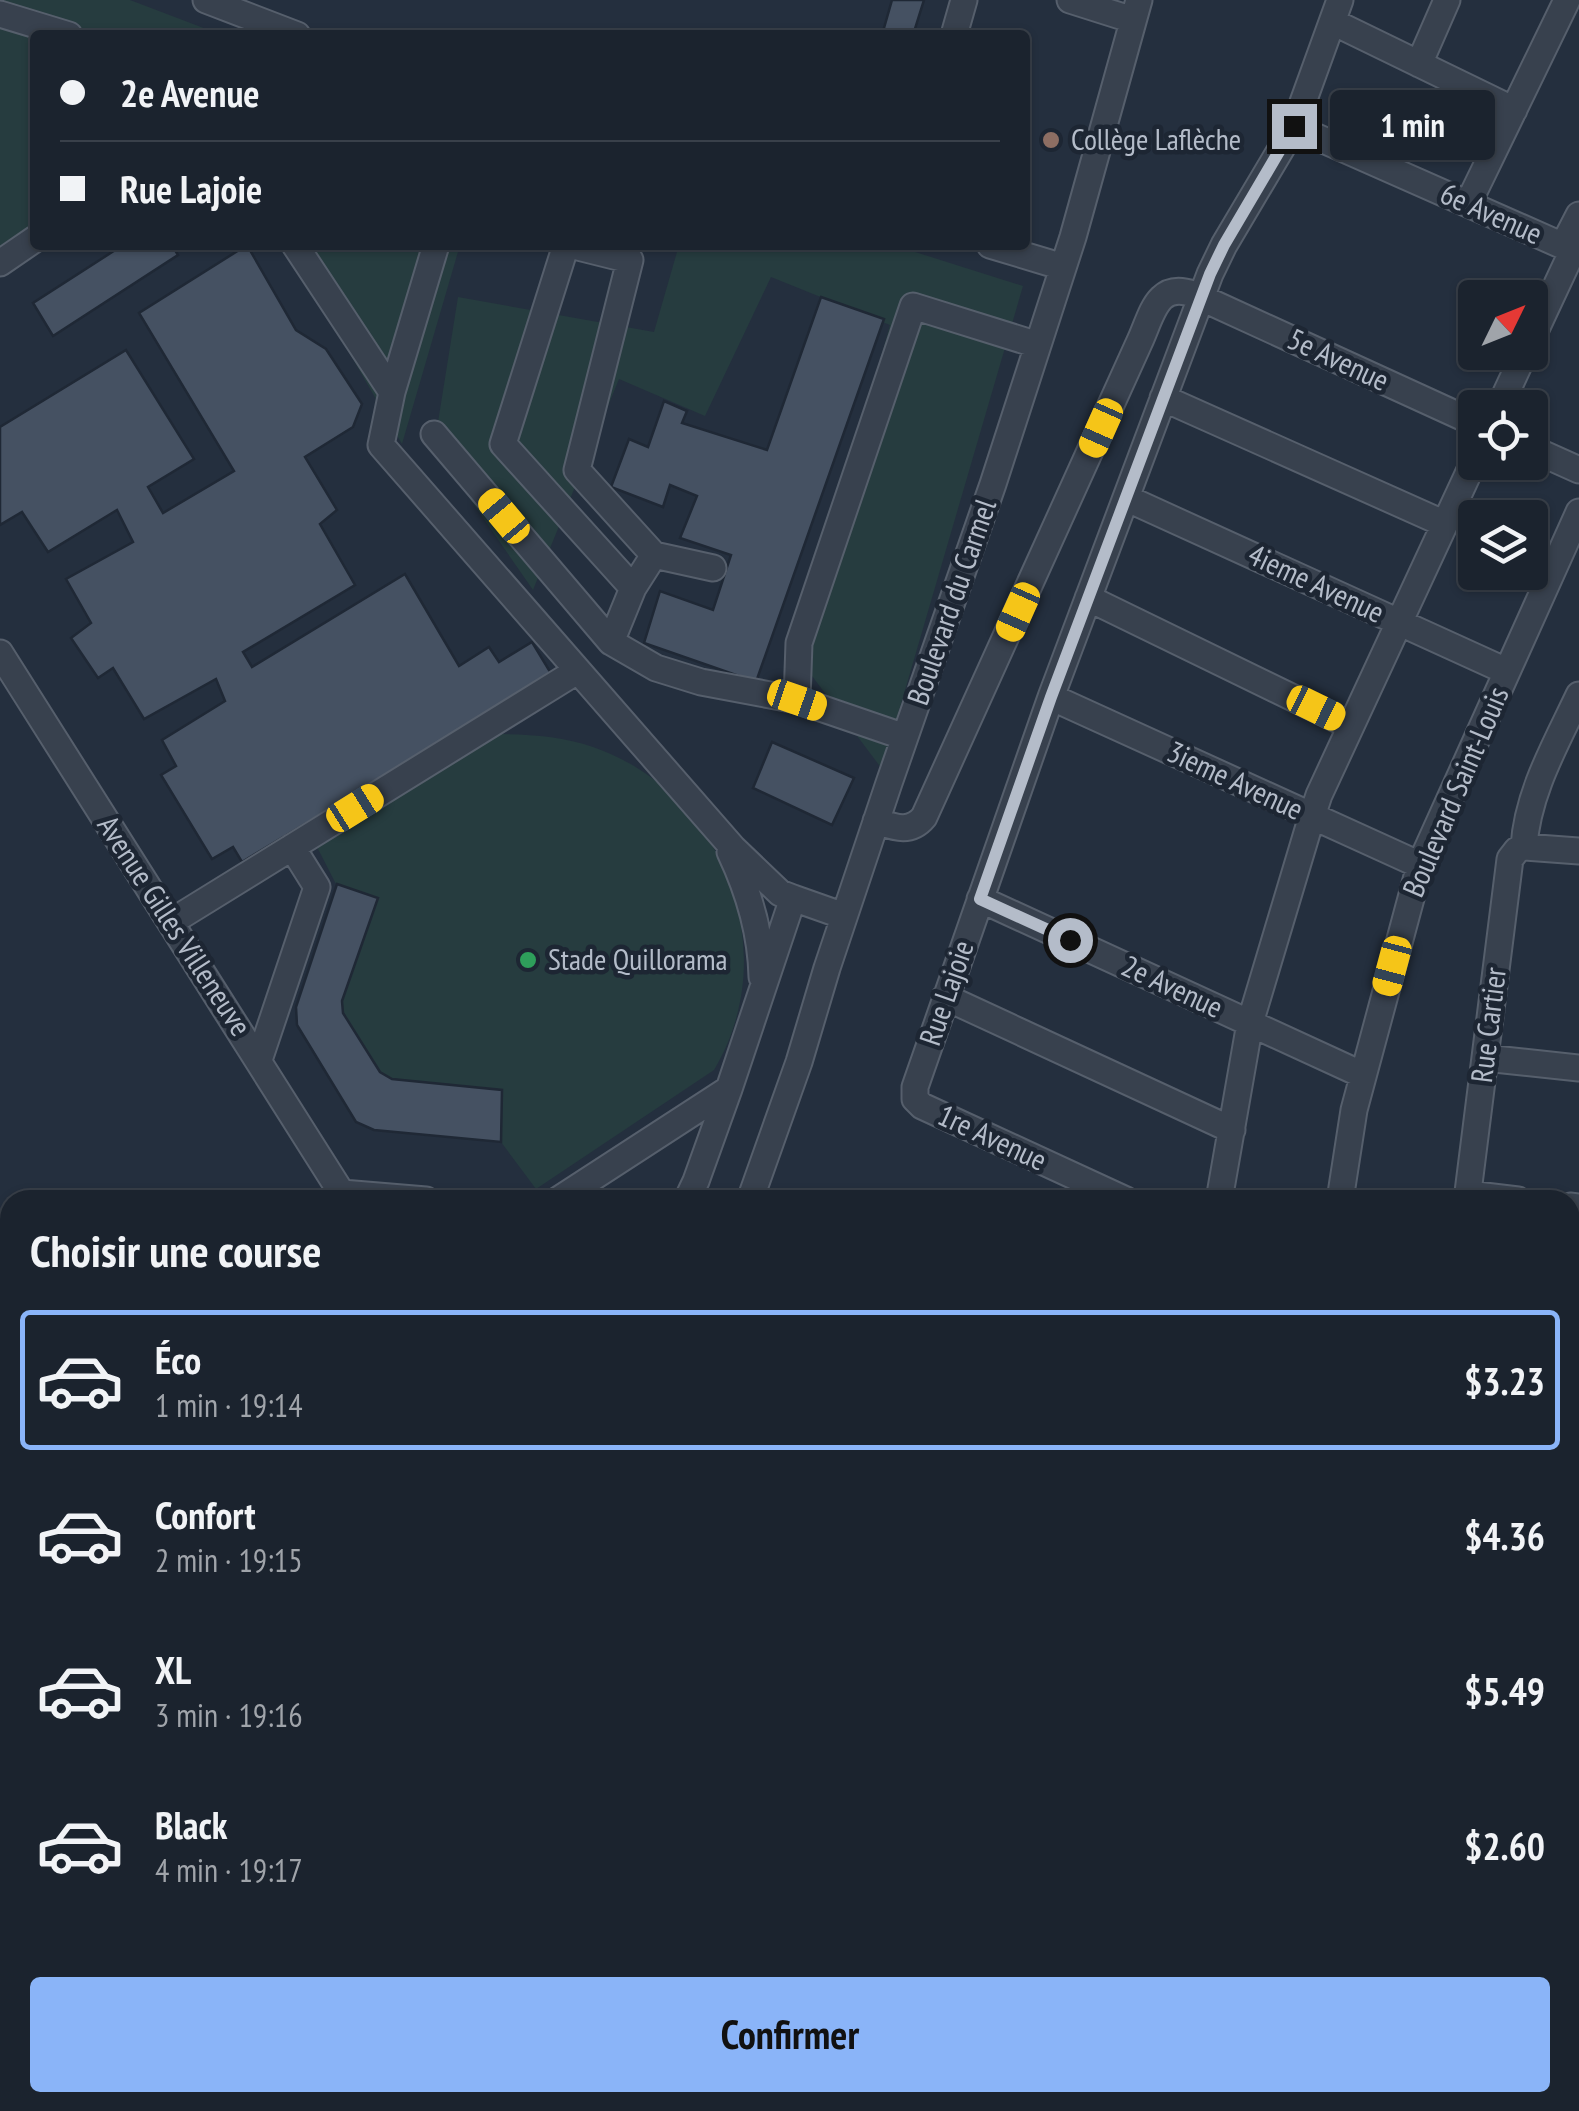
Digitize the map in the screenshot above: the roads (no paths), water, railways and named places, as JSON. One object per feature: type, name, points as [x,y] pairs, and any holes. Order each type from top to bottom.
[{"type":"street","points":[[206,0],[284,30]]},
{"type":"street","points":[[955,30],[964,0]]},
{"type":"street","points":[[1070,0],[1136,10]]},
{"type":"street","points":[[1419,64],[1447,0]]},
{"type":"street","points":[[1468,204],[1568,0]]},
{"type":"street","points":[[10,9],[58,30]]},
{"type":"street","name":"Boulevard du Carmel","points":[[754,1190],[876,821],[994,484],[1063,267],[1136,10]]},
{"type":"street","points":[[1336,11],[1419,64],[1514,110]]},
{"type":"street","name":"Rue Lajoie","points":[[915,1098],[945,997],[1051,697],[1201,298],[1219,254],[1294,126],[1336,11]]},
{"type":"street","name":"6e Avenue","points":[[1294,126],[1572,250]]},
{"type":"street","points":[[1548,303],[1572,250],[1579,215]]},
{"type":"street","points":[[0,263],[30,243]]},
{"type":"street","points":[[298,250],[392,392]]},
{"type":"street","points":[[435,250],[392,392],[382,445],[720,833],[780,893],[844,916]]},
{"type":"street","points":[[566,250],[503,444],[633,588]]},
{"type":"street","points":[[1007,250],[1063,267]]},
{"type":"street","points":[[633,252],[577,470],[654,554],[713,568]]},
{"type":"street","points":[[876,821],[906,828],[922,820],[1158,302],[1176,290],[1201,298]]},
{"type":"street","name":"5e Avenue","points":[[1201,298],[1458,415]]},
{"type":"street","points":[[797,700],[799,643],[913,306],[1038,345]]},
{"type":"street","points":[[1163,398],[1445,524]]},
{"type":"street","points":[[434,434],[611,642],[656,668],[701,682],[797,700],[905,737]]},
{"type":"street","points":[[1548,456],[1579,470]]},
{"type":"street","points":[[1221,1190],[1250,1024],[1312,816],[1466,480]]},
{"type":"street","name":"4ieme Avenue","points":[[1126,498],[1506,671]]},
{"type":"street","name":"Boulevard Saint-Louis","points":[[1342,1190],[1354,1110],[1420,865],[1579,512]]},
{"type":"street","points":[[611,642],[633,588],[654,554]]},
{"type":"street","points":[[544,633],[574,598]]},
{"type":"street","points":[[1088,598],[1351,726]]},
{"type":"street","name":"Avenue Gilles Villeneuve","points":[[0,652],[259,1060],[335,1190]]},
{"type":"street","points":[[171,922],[577,671]]},
{"type":"street","name":"Rue Cartier","points":[[1469,1190],[1510,861],[1520,849],[1528,817],[1567,749],[1579,694]]},
{"type":"street","name":"3ieme Avenue","points":[[1051,697],[1420,865]]},
{"type":"street","points":[[720,833],[754,917],[761,956],[761,992]]},
{"type":"street","points":[[259,1060],[317,887],[292,847]]},
{"type":"street","points":[[1520,849],[1579,851]]},
{"type":"street","points":[[691,1190],[729,1090],[793,898]]},
{"type":"street","name":"2e Avenue","points":[[980,899],[1363,1075]]},
{"type":"street","points":[[945,997],[1232,1130]]},
{"type":"street","points":[[1485,1058],[1579,1068]]},
{"type":"street","points":[[574,1190],[729,1090]]},
{"type":"street","name":"1re Avenue","points":[[915,1098],[922,1106],[1081,1190]]},
{"type":"place","name":"Collège Laflèche","points":[[1051,140]]},
{"type":"place","name":"Stade Quillorama","points":[[528,960]]}]
